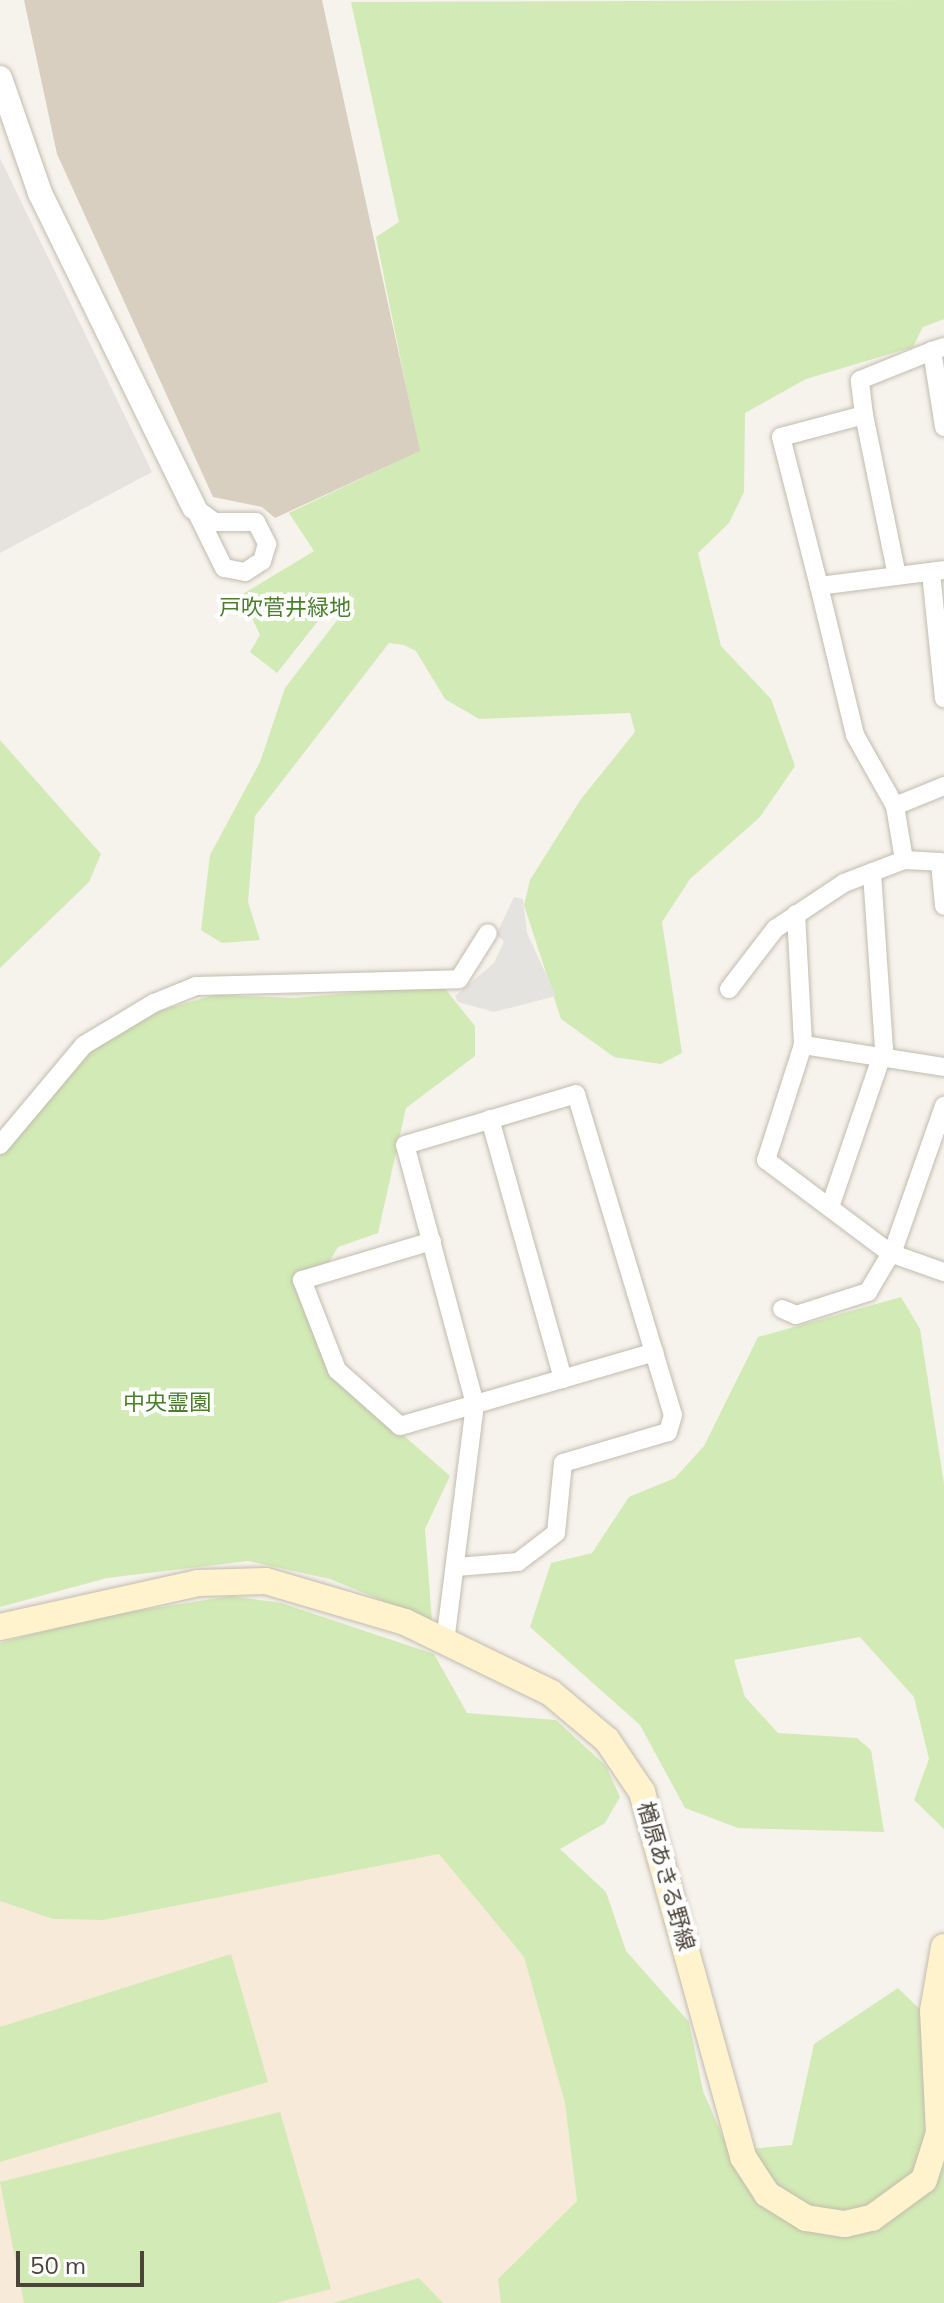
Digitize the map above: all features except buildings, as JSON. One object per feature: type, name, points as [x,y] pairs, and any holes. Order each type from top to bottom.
[{"type":"main road","name":"楢原あきる野線","points":[[0,1627],[234,1580],[307,1589],[445,1642],[560,1700],[607,1740],[642,1792],[666,1861],[730,2123],[754,2177],[786,2210],[845,2224],[895,2207],[924,2180],[939,2133],[933,2011],[944,1947]]},
{"type":"street","points":[[0,78],[40,193],[194,507]]},
{"type":"street","points":[[897,576],[864,415],[860,380],[938,349],[944,427]]},
{"type":"street","points":[[864,415],[781,437],[855,735],[895,806],[904,860]]},
{"type":"street","points":[[819,586],[937,572],[944,698]]},
{"type":"street","points":[[895,806],[944,786]]},
{"type":"street","points":[[729,989],[796,914],[872,872],[904,860],[940,862],[944,906]]},
{"type":"street","points":[[830,1207],[882,1058],[872,872]]},
{"type":"street","points":[[796,914],[803,1045],[766,1160],[890,1253],[944,1272]]},
{"type":"street","points":[[0,1145],[84,1045],[154,1003],[196,986],[459,979],[488,933]]},
{"type":"street","points":[[803,1045],[944,1067]]},
{"type":"street","points":[[445,1642],[475,1404],[405,1145],[576,1094],[673,1415],[668,1432],[563,1463],[556,1533],[518,1562],[456,1567]]},
{"type":"street","points":[[782,1309],[796,1315],[861,1299],[890,1253],[944,1106]]},
{"type":"street","points":[[490,1119],[563,1379]]},
{"type":"street","points":[[432,1241],[302,1280],[337,1370],[400,1426],[654,1352]]},
{"type":"shaded area","points":[[0,158],[152,472],[0,553]]},
{"type":"shaded area","points":[[514,897],[523,899],[527,933],[556,996],[494,1012],[458,1002],[455,996],[494,963],[504,941],[496,935]]},
{"type":"shaded area","points":[[439,1854],[524,1957],[565,2103],[577,2201],[499,2279],[501,2303],[0,2303],[0,1901],[53,1919],[103,1920]]},
{"type":"green space","name":"戸吹菅井緑地","points":[[944,0],[944,319],[923,327],[913,347],[806,379],[745,413],[744,492],[729,523],[698,553],[721,646],[771,699],[795,766],[760,817],[690,879],[662,922],[682,1053],[661,1064],[614,1057],[561,1019],[524,905],[530,880],[581,799],[635,732],[630,713],[479,719],[445,699],[416,651],[404,645],[389,643],[255,816],[248,902],[260,940],[222,943],[201,930],[210,855],[260,762],[285,688],[352,601],[337,597],[277,673],[250,652],[260,635],[241,595],[314,551],[289,513],[419,451],[376,237],[399,222],[351,2]]},
{"type":"green space","points":[[0,740],[101,854],[89,882],[0,968]]},
{"type":"green space","name":"中央霊園","points":[[442,985],[475,1026],[475,1056],[406,1108],[378,1233],[338,1247],[324,1271],[298,1277],[332,1373],[450,1476],[425,1529],[432,1621],[330,1579],[248,1561],[107,1578],[0,1607],[0,1156],[88,1053],[151,1013],[215,995],[293,998]]},
{"type":"green space","points":[[901,1297],[920,1329],[944,1484],[944,1829],[914,1800],[929,1759],[914,1697],[860,1637],[734,1660],[745,1697],[778,1733],[857,1738],[871,1750],[884,1832],[738,1828],[685,1808],[640,1725],[530,1627],[551,1563],[592,1553],[629,1497],[675,1478],[704,1446],[758,1337]]},
{"type":"green space","points":[[231,1596],[281,1603],[434,1654],[467,1713],[556,1720],[606,1766],[620,1797],[605,1823],[560,1849],[606,1892],[626,1951],[689,2022],[703,2091],[729,2151],[792,2145],[814,2044],[898,1988],[944,2033],[944,2303],[501,2303],[498,2279],[577,2201],[565,2103],[524,1957],[439,1854],[103,1920],[53,1919],[0,1901],[0,1643],[98,1617]]},
{"type":"green space","points":[[231,1954],[268,2082],[0,2162],[0,2027]]},
{"type":"green space","points":[[280,2112],[331,2289],[275,2303],[24,2303],[0,2182]]},
{"type":"green space","points":[[419,2278],[443,2303],[333,2303]]}]
